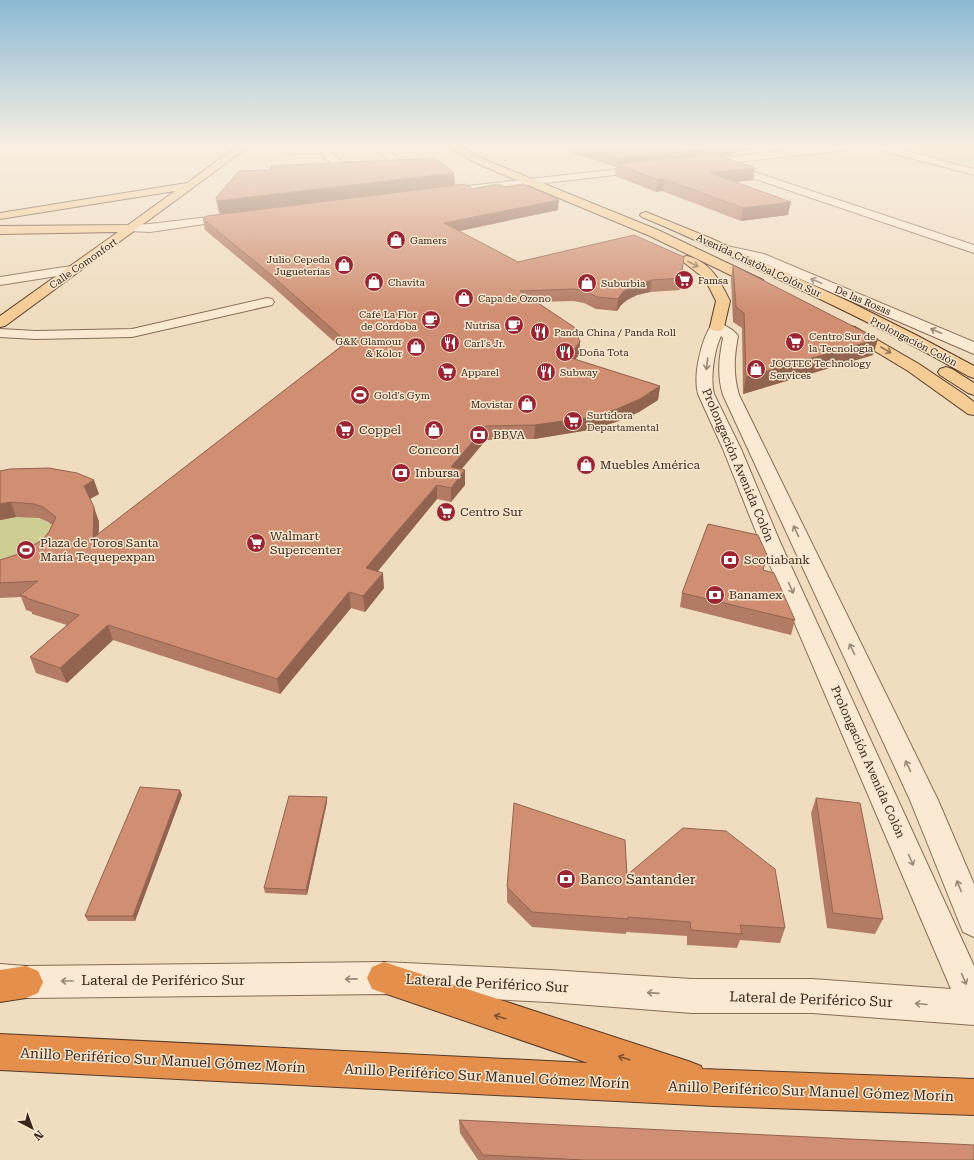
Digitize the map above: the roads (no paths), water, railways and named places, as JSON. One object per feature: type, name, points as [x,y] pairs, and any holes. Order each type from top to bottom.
[{"type":"highway","points":[[384,978],[714,1088]]},
{"type":"highway","name":"Anillo Periférico Sur Manuel Gómez Morín","points":[[0,1052],[714,1088],[974,1096]]},
{"type":"main road","points":[[0,216],[94,201]]},
{"type":"main road","name":"Calle Comonfort","points":[[0,323],[71,270],[168,201]]},
{"type":"main road","points":[[565,201],[641,237],[699,267],[711,276],[723,302],[717,327]]},
{"type":"main road","name":"Avenida Cristóbal Colón Sur","points":[[586,201],[767,287]]},
{"type":"main road","points":[[597,201],[666,230],[907,346],[974,390]]},
{"type":"main road","name":"Avenida Cristóbal Colón Sur","points":[[635,211],[678,227],[853,310]]},
{"type":"main road","points":[[0,230],[132,228]]},
{"type":"main road","name":"Prolongación Colón","points":[[853,310],[920,342],[974,373]]},
{"type":"main road","name":"Prolongación Colón","points":[[834,321],[887,350],[930,377],[974,410]]},
{"type":"street","points":[[831,201],[974,249]]},
{"type":"street","points":[[132,228],[150,228],[244,216]]},
{"type":"street","name":"De las Rosas","points":[[727,250],[760,257],[973,347]]},
{"type":"street","points":[[0,281],[71,270]]},
{"type":"street","points":[[0,333],[36,336],[132,333],[267,302]]},
{"type":"street","name":"Prolongación Avenida Colón","points":[[974,922],[924,800],[731,395],[726,380],[726,361],[731,336],[717,327],[709,345],[704,386],[706,394],[732,449],[770,542],[974,1004]]},
{"type":"street","name":"Lateral de Periférico Sur","points":[[9,983],[384,978],[549,986],[692,996],[812,996],[974,1008]]},
{"type":"place","name":"Gamers","points":[[396,240]]},
{"type":"place","name":"Julio Cepeda Jugueterías","points":[[344,265]]},
{"type":"place","name":"Famsa","points":[[684,280]]},
{"type":"place","name":"Chavita","points":[[374,282]]},
{"type":"place","name":"Suburbia","points":[[587,283]]},
{"type":"place","name":"Capa de Ozono","points":[[464,298]]},
{"type":"place","name":"Café La Flor de Córdoba","points":[[431,320]]},
{"type":"place","name":"Nutrisa","points":[[514,325]]},
{"type":"place","name":"Panda China / Panda Roll","points":[[540,332]]},
{"type":"place","name":"Centro Sur de la Tecnología","points":[[795,342]]},
{"type":"place","name":"Carl's Jr.","points":[[450,343]]},
{"type":"place","name":"G&K Glamour & Kolor","points":[[416,347]]},
{"type":"place","name":"Doña Tota","points":[[565,352]]},
{"type":"place","name":"JOGTEC Technology Services","points":[[756,369]]},
{"type":"place","name":"Apparel","points":[[447,372]]},
{"type":"place","name":"Subway","points":[[546,372]]},
{"type":"place","name":"Gold's Gym","points":[[360,395]]},
{"type":"place","name":"Movistar","points":[[527,404]]},
{"type":"place","name":"Surtidora Departamental","points":[[573,421]]},
{"type":"place","name":"Coppel","points":[[345,430]]},
{"type":"place","name":"Concord","points":[[434,430]]},
{"type":"place","name":"BBVA","points":[[479,435]]},
{"type":"place","name":"Muebles América","points":[[586,465]]},
{"type":"place","name":"Inbursa","points":[[401,473]]},
{"type":"place","name":"Centro Sur","points":[[446,512]]},
{"type":"place","name":"Walmart Supercenter","points":[[256,543]]},
{"type":"place","name":"Plaza de Toros Santa María Tequepexpan","points":[[26,550]]},
{"type":"place","name":"Scotiabank","points":[[730,560]]},
{"type":"place","name":"Banamex","points":[[715,595]]},
{"type":"place","name":"Banco Santander","points":[[566,879]]}]
